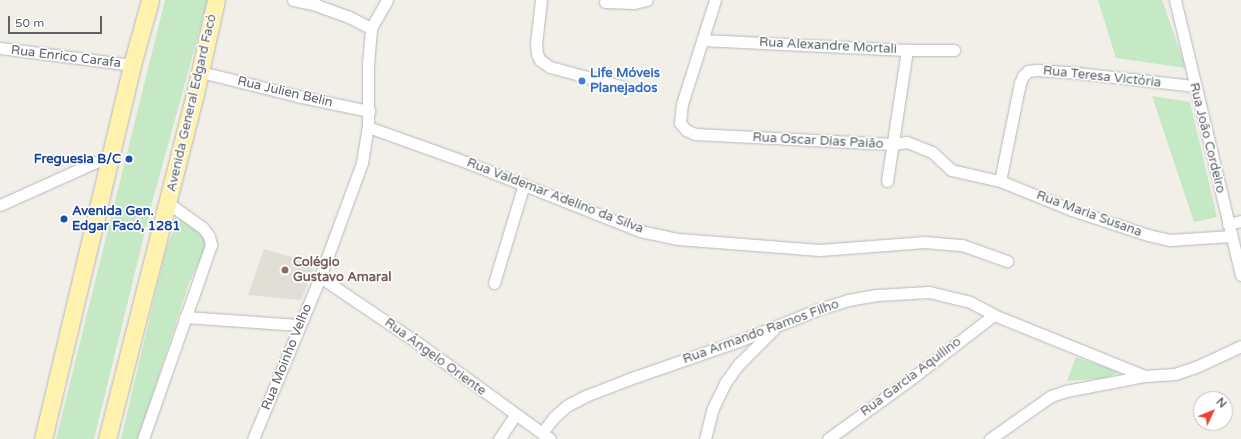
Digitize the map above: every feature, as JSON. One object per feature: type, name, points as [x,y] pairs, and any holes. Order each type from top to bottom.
[{"type":"main road","points":[[43,439],[132,66],[150,0]]},
{"type":"main road","name":"Avenida General Edgard Facó","points":[[107,439],[201,72],[216,0]]},
{"type":"street","points":[[293,0],[316,3],[371,28]]},
{"type":"street","name":"Rua Moinho Velho","points":[[253,439],[320,277],[362,163],[368,127],[368,64],[371,28],[387,0]]},
{"type":"street","points":[[541,0],[536,44],[537,54],[540,60],[550,67],[624,87]]},
{"type":"street","points":[[605,2],[634,4],[647,0]]},
{"type":"street","points":[[702,40],[714,0]]},
{"type":"street","name":"Rua João Cordeiro","points":[[1175,0],[1194,86],[1241,275]]},
{"type":"street","name":"Rua Alexandre Mortali","points":[[702,40],[907,50],[954,50]]},
{"type":"street","name":"Rua Oscar Dias Paião","points":[[702,40],[682,104],[680,123],[686,130],[695,134],[893,144],[907,142],[932,152],[951,170]]},
{"type":"street","name":"Rua Enrico Carafa","points":[[0,48],[132,66]]},
{"type":"street","points":[[887,181],[907,50]]},
{"type":"street","name":"Rua Teresa Victória","points":[[1000,181],[1020,83],[1023,76],[1028,71],[1037,70],[1069,72],[1194,86]]},
{"type":"street","name":"Rua Julien Belin","points":[[201,72],[297,96],[369,111]]},
{"type":"street","name":"Rua Valdemar Adelino da Silva","points":[[368,127],[524,184],[583,210],[640,231],[678,239],[820,250],[925,242],[962,245],[1007,261]]},
{"type":"street","points":[[0,204],[111,155]]},
{"type":"street","name":"Rua Maria Susana","points":[[951,170],[1000,181],[1072,210],[1163,239],[1176,240],[1231,236]]},
{"type":"street","points":[[494,283],[524,184]]},
{"type":"street","points":[[143,439],[196,285],[208,258],[211,245],[210,236],[203,228],[168,203]]},
{"type":"street","points":[[1228,224],[1241,221]]},
{"type":"street","name":"Rua Ângelo Oriente","points":[[320,277],[418,343],[515,415],[546,436]]},
{"type":"street","name":"Rua Armando Ramos Filho","points":[[546,436],[554,417],[568,405],[588,395],[776,327],[819,309],[848,300],[903,293],[930,292],[970,302],[994,315],[1145,376],[1175,374],[1198,366],[1241,346]]},
{"type":"street","name":"Rua Garcia Aquilino","points":[[828,439],[916,375],[994,315]]},
{"type":"street","points":[[185,317],[299,325]]},
{"type":"street","points":[[705,439],[713,408],[725,383],[739,364],[776,327]]},
{"type":"street","points":[[990,439],[1051,396],[1066,391],[1145,376]]},
{"type":"street","points":[[499,439],[515,415]]},
{"type":"shaded area","name":"Colégio Gustavo Amaral","points":[[264,249],[316,264],[301,300],[248,295]]},
{"type":"green space","points":[[165,0],[208,0],[153,199],[94,439],[56,439]]},
{"type":"green space","points":[[1098,0],[1162,0],[1186,68],[1116,58]]},
{"type":"green space","points":[[1152,96],[1190,102],[1217,217],[1194,222]]},
{"type":"green space","points":[[178,218],[198,228],[208,237],[202,257],[189,283],[138,439],[121,439],[166,249]]},
{"type":"green space","points":[[1076,357],[1120,372],[1106,378],[1067,381]]},
{"type":"place","name":"Life Móveis Planejados","points":[[582,81]]},
{"type":"place","name":"Freguesia B/C","points":[[129,159]]},
{"type":"place","name":"Avenida Gen. Edgar Facó, 1281","points":[[64,219]]},
{"type":"place","name":"Colégio Gustavo Amaral","points":[[285,270]]}]
